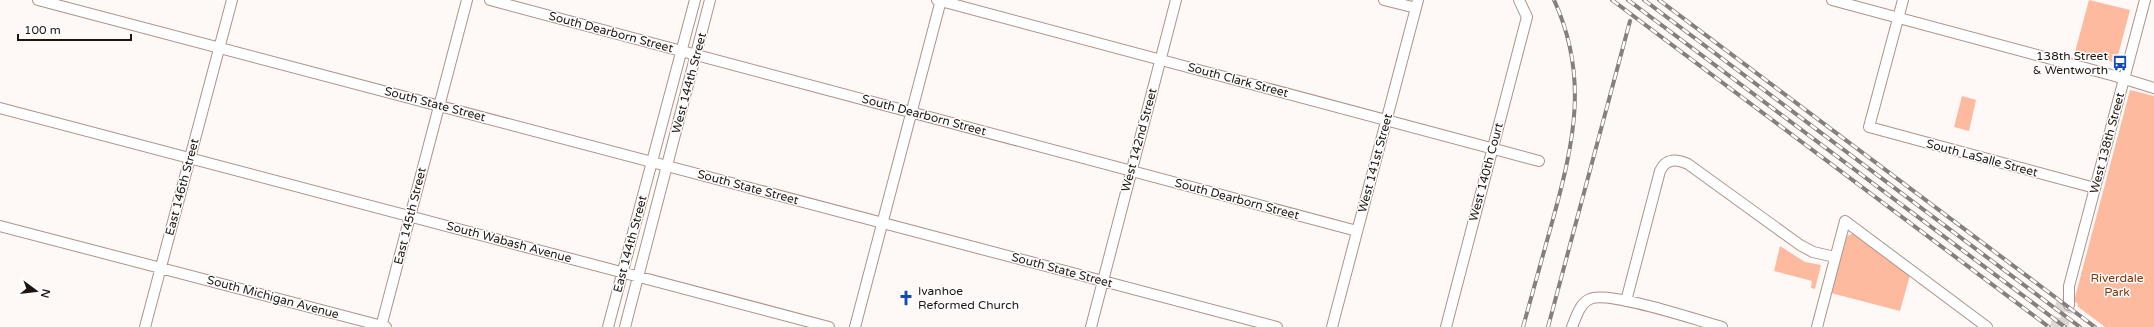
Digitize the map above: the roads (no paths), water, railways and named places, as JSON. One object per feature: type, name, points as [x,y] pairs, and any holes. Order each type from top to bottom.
[{"type":"street","name":"South State Street","points":[[38,0],[1277,327]]},
{"type":"street","name":"East 146th Street","points":[[145,327],[232,0]]},
{"type":"street","name":"East 145th Street","points":[[383,327],[410,216],[467,0]]},
{"type":"street","name":"South Dearborn Street","points":[[490,0],[1358,231]]},
{"type":"street","name":"West 144th Street","points":[[652,162],[695,0]]},
{"type":"street","name":"West 144th Street","points":[[667,166],[710,0]]},
{"type":"street","name":"South Clark Street","points":[[939,0],[1539,161]]},
{"type":"street","points":[[855,327],[939,0]]},
{"type":"street","name":"West 142nd Street","points":[[1091,327],[1176,0]]},
{"type":"street","points":[[1384,0],[1417,4]]},
{"type":"street","name":"West 140th Court","points":[[1446,327],[1527,16],[1519,0]]},
{"type":"street","points":[[1832,0],[2154,88]]},
{"type":"street","points":[[1898,18],[1903,0]]},
{"type":"street","name":"West 138th Street","points":[[2066,302],[2145,0]]},
{"type":"street","name":"West 141st Street","points":[[1332,327],[1417,4]]},
{"type":"street","name":"South LaSalle Street","points":[[1898,18],[1869,127],[2095,188]]},
{"type":"street","name":"South Wabash Avenue","points":[[0,108],[829,327]]},
{"type":"street","points":[[1626,301],[1660,171],[1664,164],[1672,160],[1678,160],[1688,164],[1807,249],[1835,257]]},
{"type":"street","name":"East 144th Street","points":[[608,327],[652,162]]},
{"type":"street","name":"East 144th Street","points":[[625,327],[667,166]]},
{"type":"street","points":[[1817,327],[1845,221],[1987,327]]},
{"type":"street","name":"South Michigan Avenue","points":[[0,226],[161,267],[383,327]]},
{"type":"street","points":[[1572,327],[1576,316],[1587,301],[1597,297],[1626,301],[1722,327]]},
{"type":"tunnel","points":[[2055,327],[2062,299]]},
{"type":"tunnel","points":[[2063,327],[2069,305]]},
{"type":"railway","points":[[1523,327],[1561,191],[1572,136],[1575,82],[1572,55],[1565,28],[1554,0]]},
{"type":"railway","points":[[1612,0],[2049,327]]},
{"type":"railway","points":[[1628,0],[2065,327]]},
{"type":"railway","points":[[1644,0],[2080,327]]},
{"type":"railway","points":[[1659,0],[2095,327]]},
{"type":"railway","points":[[1548,327],[1630,21]]},
{"type":"place","name":"138th Street & Wentworth","points":[[2120,63]]},
{"type":"place","name":"Ivanhoe Reformed Church","points":[[906,298]]},
{"type":"park label","name":"Riverdale Park","points":[[2117,285]]}]
